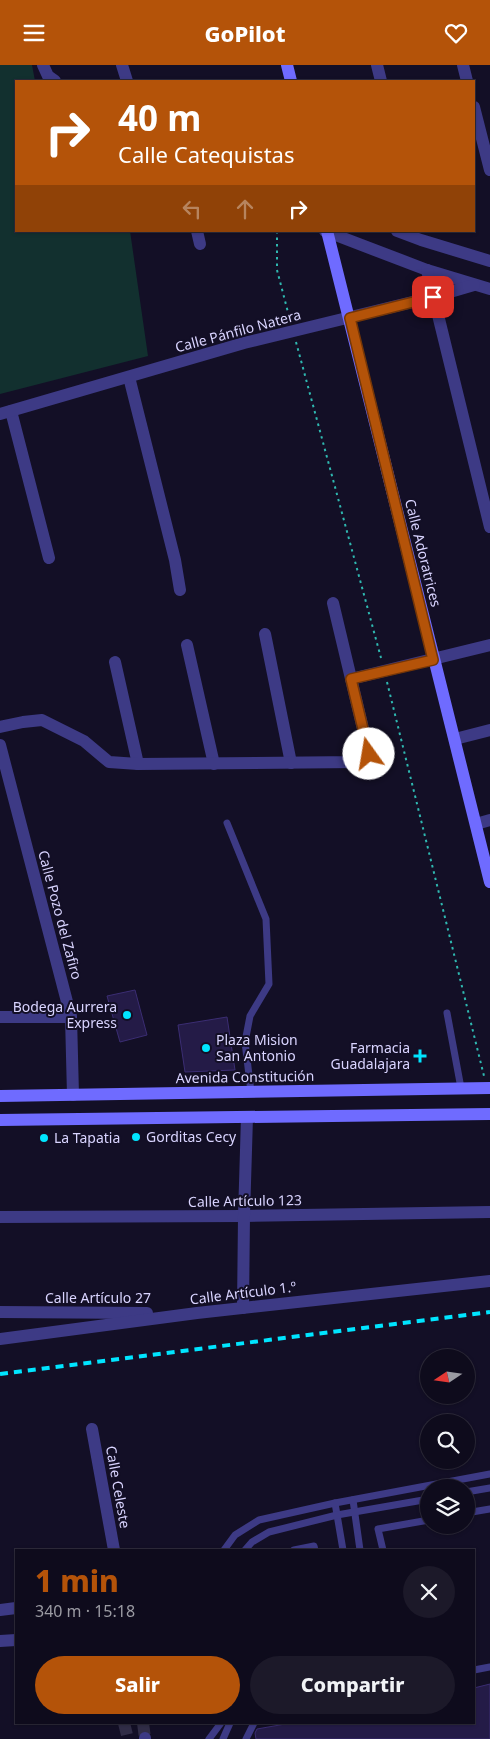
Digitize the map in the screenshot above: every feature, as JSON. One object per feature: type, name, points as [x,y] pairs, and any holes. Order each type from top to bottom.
[{"type":"main road","points":[[287,65],[291,80]]},
{"type":"main road","name":"Calle Adoratrices","points":[[326,232],[350,318],[433,660],[455,739],[490,882]]},
{"type":"main road","name":"Avenida Constitución","points":[[0,1096],[490,1088]]},
{"type":"main road","points":[[0,1119],[490,1114]]},
{"type":"street","points":[[43,65],[48,76],[54,80]]},
{"type":"street","points":[[122,65],[126,80]]},
{"type":"street","points":[[377,65],[381,80]]},
{"type":"street","points":[[463,65],[467,80]]},
{"type":"street","points":[[475,111],[490,170]]},
{"type":"street","points":[[197,232],[200,244]]},
{"type":"street","points":[[326,232],[427,270],[490,289]]},
{"type":"street","points":[[402,232],[420,236],[490,261]]},
{"type":"street","points":[[427,270],[490,527]]},
{"type":"street","name":"Calle Pánfilo Natera","points":[[6,412],[244,343],[350,318],[474,285]]},
{"type":"street","points":[[129,377],[175,559],[180,591]]},
{"type":"street","points":[[6,412],[49,558]]},
{"type":"street","points":[[0,727],[42,720],[84,741],[110,761],[138,764],[356,762],[366,758],[369,754],[334,603]]},
{"type":"street","points":[[265,634],[291,763]]},
{"type":"street","points":[[187,645],[214,764]]},
{"type":"street","points":[[351,679],[490,645]]},
{"type":"street","points":[[115,662],[138,764]]},
{"type":"street","points":[[455,739],[490,730]]},
{"type":"street","name":"Calle Pozo del Zafiro","points":[[0,745],[71,1017],[73,1095]]},
{"type":"street","points":[[476,824],[490,821]]},
{"type":"street","points":[[0,1017],[71,1017]]},
{"type":"street","points":[[243,1308],[248,1117]]},
{"type":"street","name":"Calle Artículo 123","points":[[0,1217],[490,1212]]},
{"type":"street","name":"Calle Artículo 1.º","points":[[0,1339],[197,1313],[490,1281]]},
{"type":"street","name":"Calle Artículo 27","points":[[0,1312],[197,1313]]},
{"type":"street","name":"Calle Celeste","points":[[92,1429],[114,1549]]},
{"type":"street","points":[[0,1610],[15,1608]]},
{"type":"street","points":[[0,1641],[15,1640]]},
{"type":"lane","points":[[227,823],[266,919],[269,984],[250,1016],[245,1042],[251,1092]]},
{"type":"lane","points":[[446,1013],[461,1088]]},
{"type":"lane","points":[[225,1549],[235,1535],[259,1520],[335,1503],[490,1474]]},
{"type":"lane","points":[[475,1490],[490,1488]]},
{"type":"lane","points":[[353,1500],[360,1549]]},
{"type":"lane","points":[[246,1549],[252,1542],[269,1532],[337,1515],[420,1501]]},
{"type":"lane","points":[[335,1503],[344,1549]]},
{"type":"lane","points":[[475,1512],[490,1509]]},
{"type":"lane","points":[[383,1549],[378,1529],[420,1522]]},
{"type":"lane","points":[[299,1549],[314,1546],[315,1549]]},
{"type":"lane","points":[[475,1670],[490,1667]]},
{"type":"lane","points":[[209,1739],[220,1724]]},
{"type":"lane","points":[[223,1739],[230,1724]]},
{"type":"lane","points":[[246,1739],[254,1724]]},
{"type":"green space","points":[[0,65],[32,65],[35,80],[15,80],[15,232],[130,232],[148,356],[0,394]]},
{"type":"building","name":"Bodega Aurrera Express","points":[[135,990],[147,1035],[120,1042],[107,996]]},
{"type":"building","name":"Plaza Mision San Antonio","points":[[227,1017],[235,1070],[185,1072],[178,1025]]},
{"type":"building","points":[[490,1684],[490,1739],[256,1739],[255,1733],[257,1729],[285,1724],[475,1724],[475,1688]]},
{"type":"tunnel","points":[[124,1724],[128,1739]]},
{"type":"tunnel","points":[[143,1724],[145,1738]]},
{"type":"railway","points":[[0,1374],[490,1312]]},
{"type":"place","name":"Bodega Aurrera Express","points":[[127,1015]]},
{"type":"place","name":"Plaza Mision San Antonio","points":[[206,1048]]},
{"type":"place","name":"Farmacia Guadalajara","points":[[420,1056]]},
{"type":"place","name":"Gorditas Cecy","points":[[136,1137]]},
{"type":"place","name":"La Tapatia","points":[[44,1138]]},
{"type":"route","points":[[369,754],[351,679],[433,660],[350,318],[433,297]]}]
